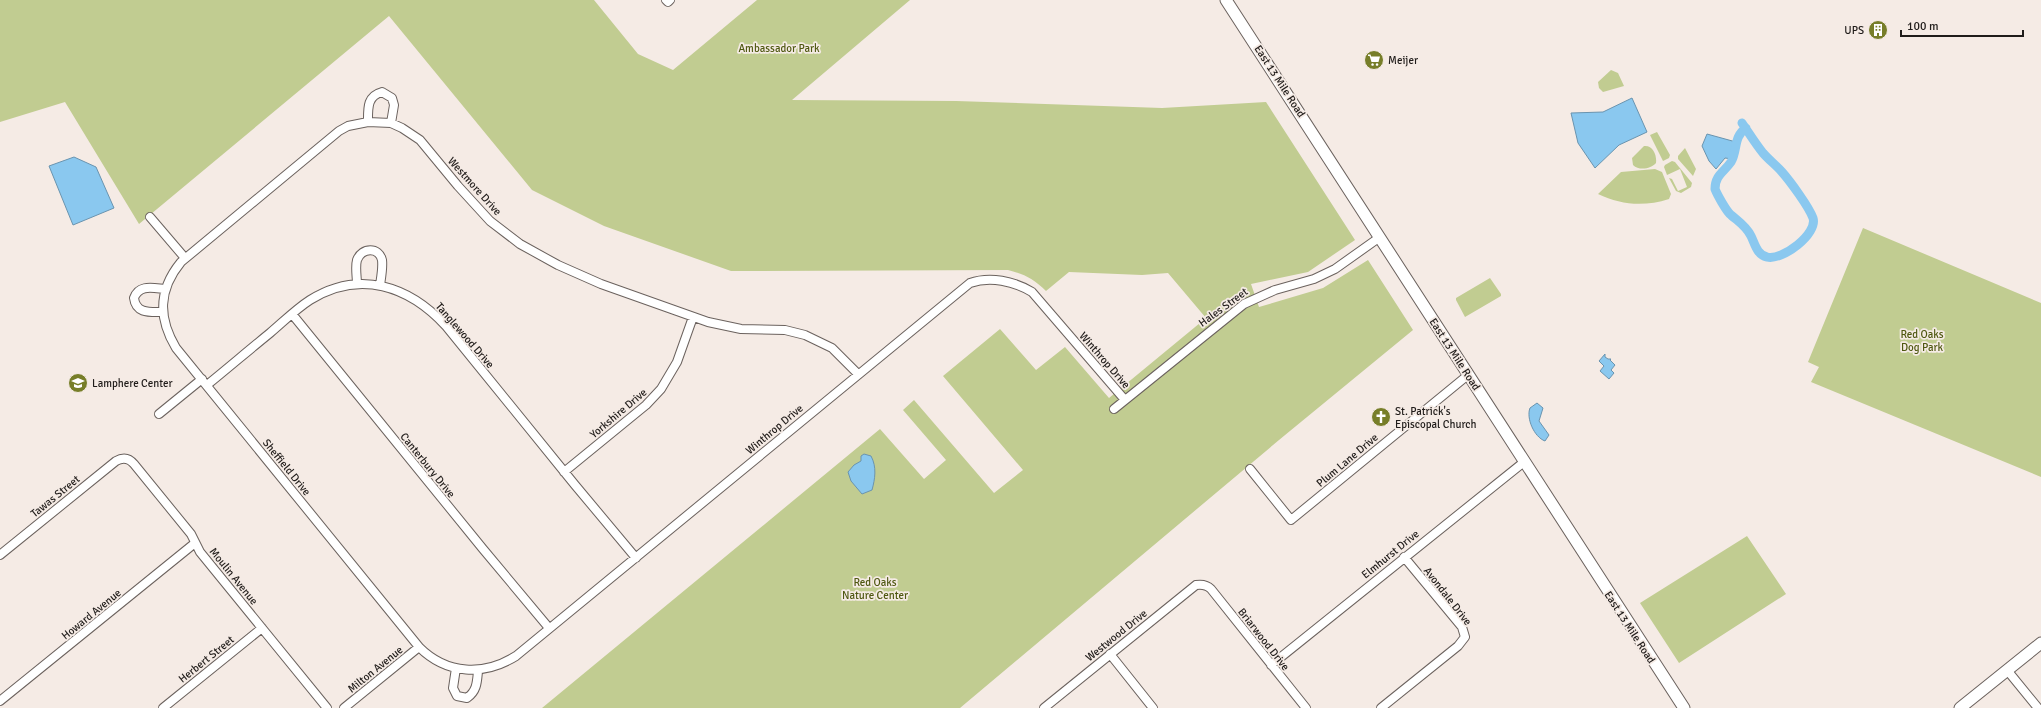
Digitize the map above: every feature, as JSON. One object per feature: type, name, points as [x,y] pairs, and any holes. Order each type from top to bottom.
[{"type":"main road","name":"East 13 Mile Road","points":[[1226,0],[1684,708]]},
{"type":"main road","points":[[1960,708],[2041,643]]},
{"type":"street","points":[[368,122],[370,99],[382,92],[392,98],[394,105],[391,123]]},
{"type":"street","name":"Westmore Drive","points":[[165,289],[174,270],[184,258],[331,136],[348,126],[368,122],[391,123],[402,128],[420,140],[475,206],[490,221],[520,244],[582,276],[694,317],[728,327],[785,330],[805,335],[832,348],[858,374]]},
{"type":"street","points":[[150,217],[184,258]]},
{"type":"street","name":"Hales Street","points":[[1114,409],[1244,304],[1275,290],[1314,279],[1335,268],[1380,237]]},
{"type":"street","points":[[357,284],[358,259],[362,253],[370,250],[377,252],[381,258],[380,285]]},
{"type":"street","name":"Winthrop Drive","points":[[419,647],[431,657],[456,668],[478,671],[489,669],[507,662],[636,558],[970,283],[985,280],[1009,281],[1032,292],[1125,400]]},
{"type":"street","name":"Tanglewood Drive","points":[[204,382],[310,300],[325,293],[357,284],[380,285],[410,296],[436,315],[636,558]]},
{"type":"street","points":[[163,312],[140,310],[137,307],[134,298],[138,291],[146,287],[165,289]]},
{"type":"street","name":"Sheffield Drive","points":[[165,289],[163,312],[169,336],[204,382],[419,647]]},
{"type":"street","name":"Canterbury Drive","points":[[292,314],[549,628]]},
{"type":"street","name":"Yorkshire Drive","points":[[564,472],[641,409],[661,389],[677,362],[694,317]]},
{"type":"street","name":"Plum Lane Drive","points":[[1250,469],[1291,520],[1468,375]]},
{"type":"street","points":[[159,414],[204,382]]},
{"type":"street","name":"Moulin Avenue","points":[[125,458],[134,464],[191,534],[195,543],[327,708]]},
{"type":"street","name":"Tawas Street","points":[[0,555],[116,461],[125,458]]},
{"type":"street","name":"Elmhurst Drive","points":[[1271,664],[1524,462]]},
{"type":"street","name":"Howard Avenue","points":[[0,701],[195,543]]},
{"type":"street","name":"Avondale Drive","points":[[1381,708],[1458,646],[1465,637],[1462,627],[1404,557]]},
{"type":"street","name":"Briarwood Drive","points":[[1204,585],[1211,589],[1306,708]]},
{"type":"street","name":"Westwood Drive","points":[[1044,708],[1196,586],[1204,585]]},
{"type":"street","name":"Herbert Street","points":[[163,708],[262,628]]},
{"type":"street","name":"Milton Avenue","points":[[344,708],[419,647]]},
{"type":"street","points":[[1110,654],[1153,708]]},
{"type":"street","points":[[456,668],[453,688],[457,696],[467,698],[474,694],[478,671]]},
{"type":"street","points":[[2007,670],[2038,708]]},
{"type":"green space","points":[[0,0],[594,0],[638,54],[673,70],[757,0],[910,0],[792,100],[956,101],[1162,108],[1266,102],[1355,240],[1308,272],[1251,284],[1259,307],[1323,288],[1368,260],[1413,330],[1279,440],[960,708],[542,708],[880,429],[924,479],[946,460],[903,410],[914,400],[994,493],[1023,470],[943,376],[1000,329],[1036,370],[1065,347],[1109,398],[1206,318],[1168,273],[1142,275],[1069,272],[1046,291],[1037,283],[1019,273],[1008,270],[731,271],[604,226],[532,190],[389,16],[139,224],[65,102],[0,122]]},
{"type":"green space","points":[[1611,70],[1618,73],[1624,86],[1603,92],[1599,88],[1598,82]]},
{"type":"green space","points":[[1657,132],[1670,155],[1669,158],[1663,161],[1650,135]]},
{"type":"green space","points":[[1644,146],[1650,147],[1654,151],[1656,163],[1648,168],[1642,169],[1633,165],[1632,158]]},
{"type":"green space","points":[[1685,148],[1696,169],[1693,176],[1678,159],[1678,156]]},
{"type":"green space","points":[[1672,161],[1675,162],[1692,183],[1691,187],[1681,193],[1676,191],[1669,178],[1672,179],[1678,191],[1687,187],[1680,169],[1667,175],[1664,167]]},
{"type":"green space","points":[[1655,169],[1662,172],[1671,194],[1669,199],[1660,202],[1633,204],[1615,201],[1598,194],[1621,172]]},
{"type":"green space","name":"Red Oaks Dog Park","points":[[1863,228],[2041,303],[2041,477],[1811,382],[1819,367],[1808,362]]},
{"type":"green space","points":[[1490,278],[1501,296],[1465,317],[1456,298]]},
{"type":"green space","points":[[1747,536],[1786,594],[1679,663],[1640,603]]},
{"type":"water","points":[[1632,98],[1647,132],[1619,145],[1595,168],[1578,143],[1571,113],[1603,112]]},
{"type":"water","points":[[1707,134],[1736,142],[1732,159],[1725,158],[1716,169],[1709,161],[1702,146]]},
{"type":"water","points":[[74,157],[96,167],[114,208],[73,225],[49,166]]},
{"type":"water","points":[[1605,354],[1605,357],[1611,359],[1610,360],[1615,365],[1611,370],[1614,373],[1609,379],[1600,371],[1604,366],[1599,361]]},
{"type":"water","points":[[1537,403],[1543,408],[1539,421],[1549,435],[1545,441],[1537,436],[1530,422],[1530,408]]},
{"type":"water","points":[[864,454],[871,456],[875,473],[872,490],[862,494],[851,481],[848,472],[854,465],[861,461],[861,456]]},
{"type":"waterway","points":[[1742,123],[1745,127],[1747,130],[1752,138],[1763,153],[1780,169],[1808,207],[1813,218],[1813,224],[1810,231],[1798,245],[1781,255],[1773,257],[1764,256],[1759,252],[1747,229],[1729,213],[1715,189],[1715,184],[1718,177],[1731,162],[1739,135],[1742,132],[1746,128]]},
{"type":"place","name":"UPS","points":[[1878,30]]},
{"type":"place","name":"Meijer","points":[[1374,60]]},
{"type":"place","name":"Lamphere Center","points":[[78,383]]},
{"type":"place","name":"St. Patrick's Episcopal Church","points":[[1381,417]]},
{"type":"park label","name":"Ambassador Park","points":[[779,48]]},
{"type":"park label","name":"Red Oaks Nature Center","points":[[875,588]]}]
